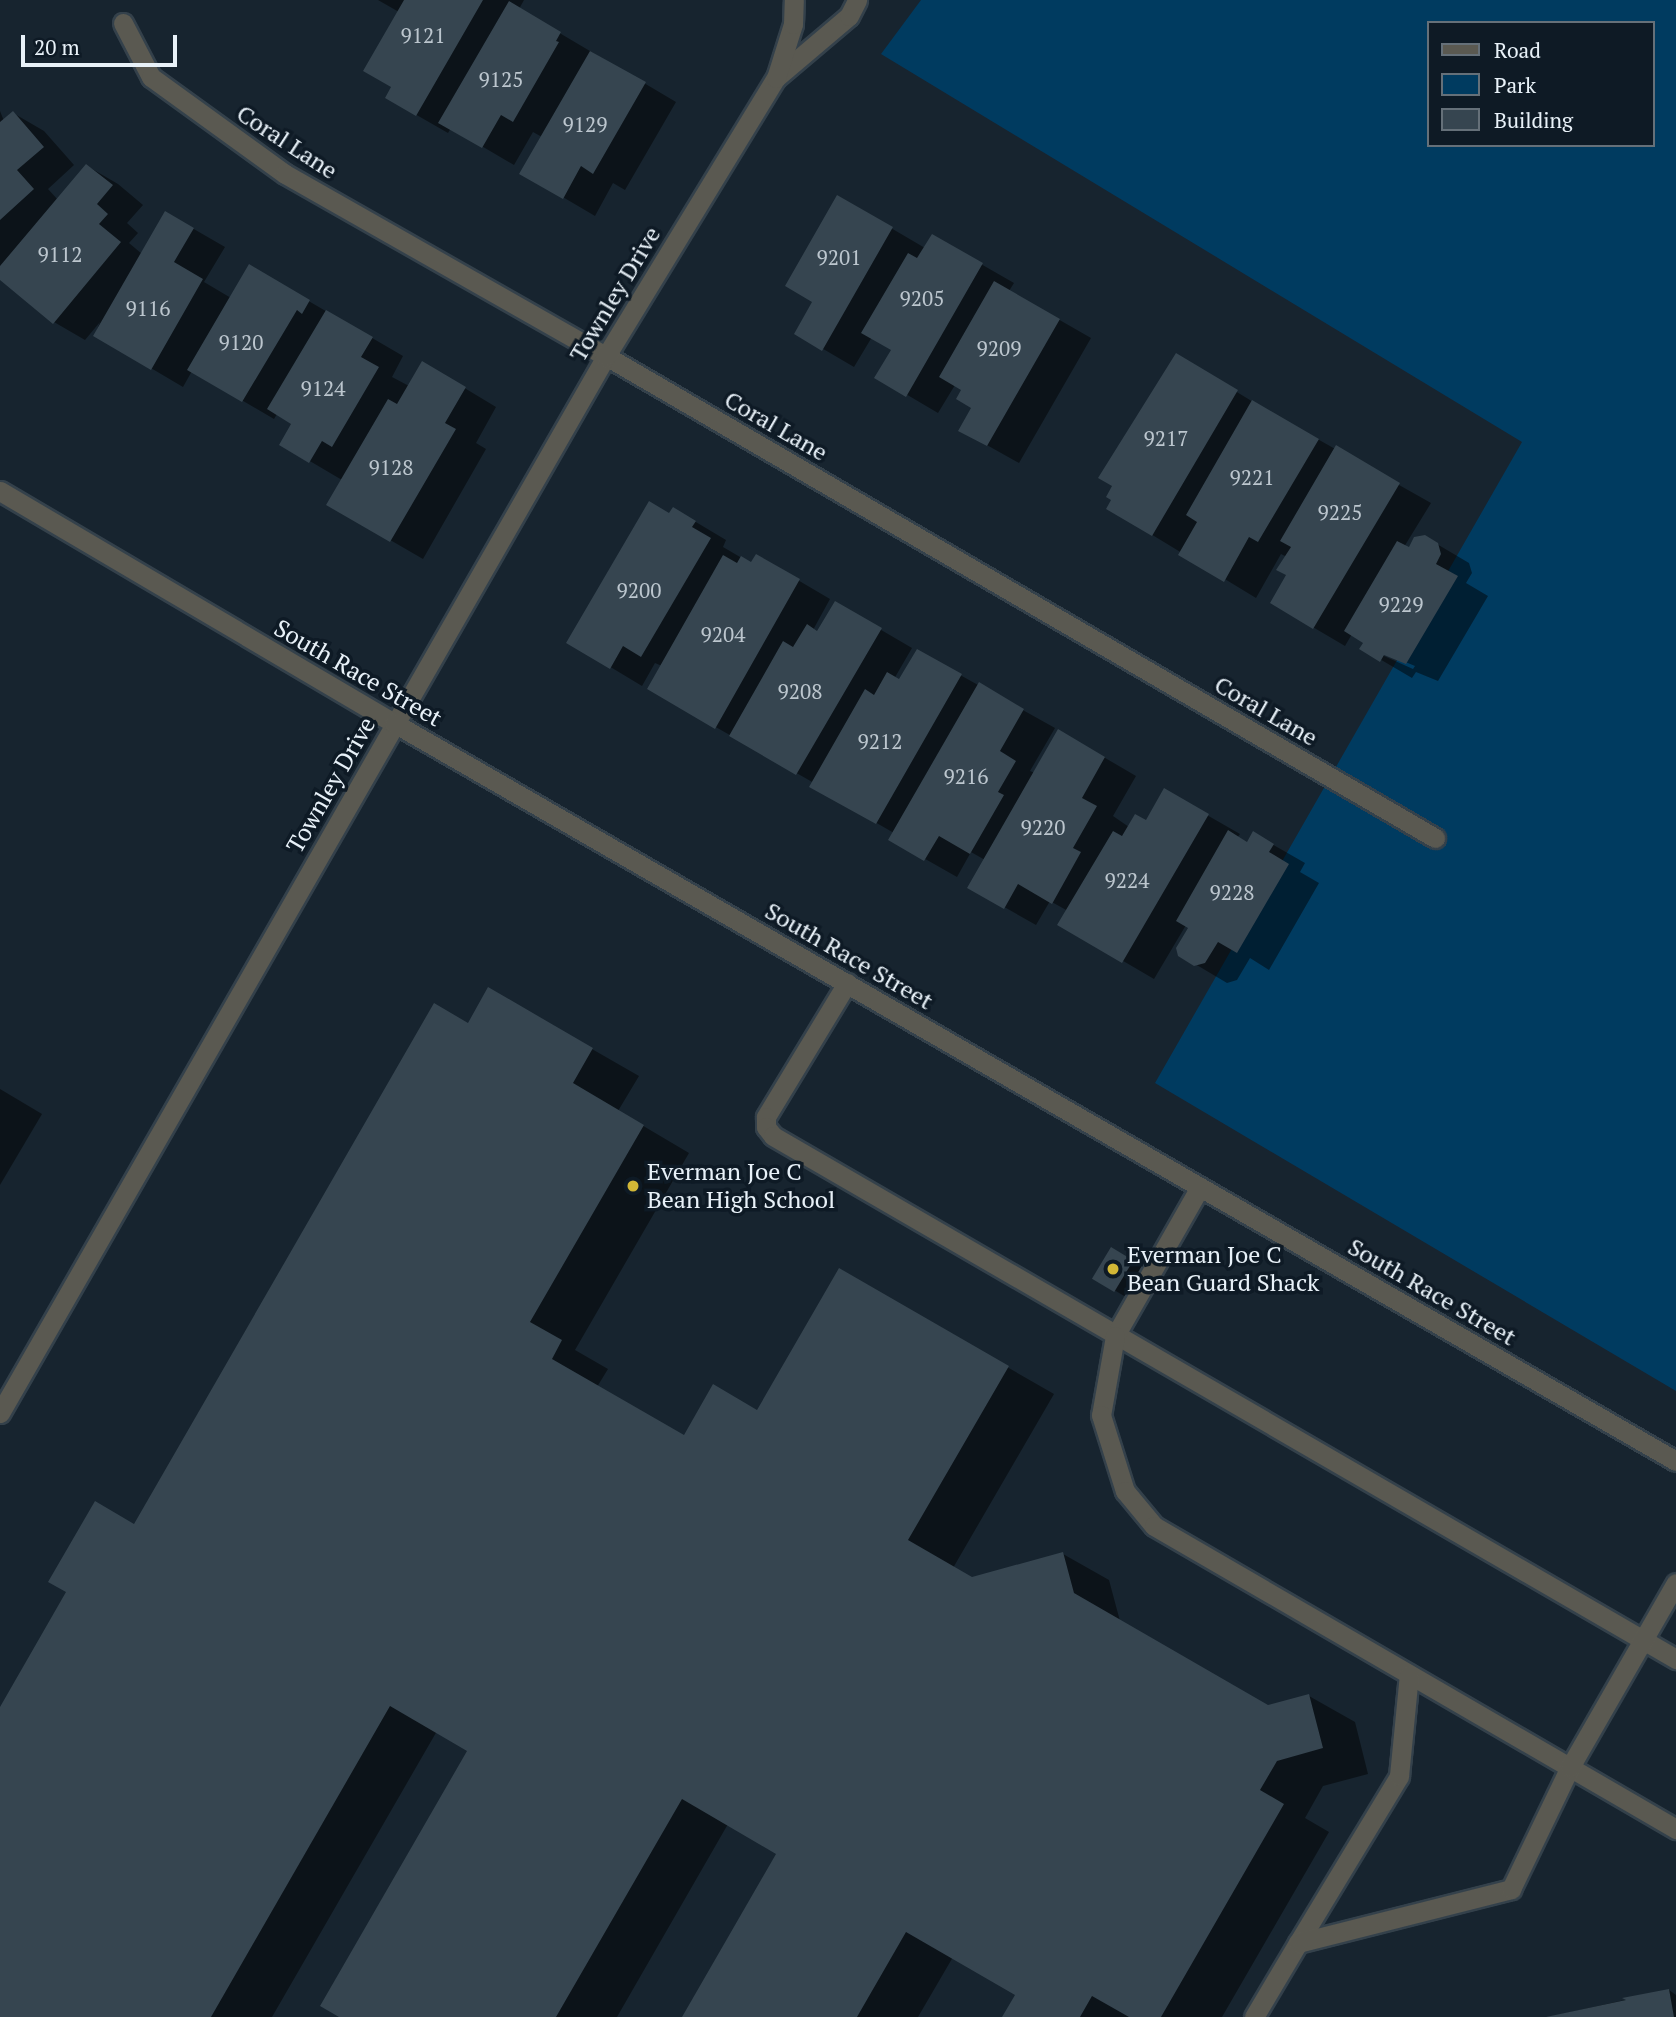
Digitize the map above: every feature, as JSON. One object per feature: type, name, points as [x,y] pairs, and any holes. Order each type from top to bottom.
[{"type":"street","name":"Townley Drive","points":[[0,1413],[606,356],[776,78],[793,24],[794,0]]},
{"type":"street","name":"Townley Drive","points":[[776,78],[849,16],[857,0]]},
{"type":"street","name":"Coral Lane","points":[[123,23],[151,77],[285,174],[606,356],[1435,838]]},
{"type":"street","name":"South Race Street","points":[[0,491],[394,723],[1676,1461]]},
{"type":"street","points":[[847,983],[766,1117],[766,1127],[773,1136],[1676,1659]]},
{"type":"street","points":[[1200,1187],[1115,1336],[1101,1415],[1125,1491],[1154,1526],[1676,1829]]},
{"type":"street","points":[[1298,1943],[1511,1889],[1570,1767],[1676,1583]]},
{"type":"street","points":[[1254,2017],[1399,1776],[1409,1674]]},
{"type":"green space","points":[[921,0],[1676,0],[1676,1391],[1155,1083],[1522,442],[881,54]]},
{"type":"building","points":[[404,0],[483,0],[416,116],[385,98],[391,87],[363,71]]},
{"type":"building","points":[[509,1],[561,32],[556,41],[559,42],[513,122],[501,115],[482,148],[438,123]]},
{"type":"building","points":[[590,51],[646,82],[593,174],[581,166],[563,199],[519,174]]},
{"type":"building","points":[[13,111],[44,147],[17,170],[34,189],[0,220],[0,122]]},
{"type":"building","points":[[86,164],[113,185],[97,204],[108,214],[99,224],[121,242],[53,324],[0,280],[0,266]]},
{"type":"building","points":[[837,195],[893,227],[822,351],[794,334],[812,302],[785,286]]},
{"type":"building","points":[[165,211],[194,228],[174,262],[203,279],[151,370],[93,336]]},
{"type":"building","points":[[932,234],[983,263],[906,397],[874,378],[891,350],[861,333],[908,253],[917,258]]},
{"type":"building","points":[[249,264],[310,300],[302,314],[297,310],[242,402],[187,370]]},
{"type":"building","points":[[994,281],[1060,319],[987,446],[958,431],[971,408],[956,399],[961,390],[939,377]]},
{"type":"building","points":[[326,310],[373,337],[361,357],[379,367],[332,447],[322,441],[309,463],[279,445],[291,424],[267,409]]},
{"type":"building","points":[[1176,353],[1238,390],[1152,536],[1106,509],[1111,500],[1106,497],[1112,486],[1098,478]]},
{"type":"building","points":[[422,361],[466,387],[445,423],[456,429],[390,542],[326,505],[388,399],[397,404]]},
{"type":"building","points":[[1252,400],[1319,439],[1258,542],[1249,537],[1224,582],[1178,555],[1197,522],[1186,515]]},
{"type":"building","points":[[1336,445],[1400,483],[1313,629],[1270,603],[1286,575],[1276,570],[1291,547],[1280,541]]},
{"type":"building","points":[[649,501],[669,513],[673,507],[696,521],[692,527],[711,538],[641,657],[623,646],[610,669],[566,643]]},
{"type":"building","points":[[1425,535],[1438,543],[1441,554],[1436,564],[1458,576],[1406,664],[1384,655],[1380,662],[1359,649],[1363,643],[1344,631],[1397,541],[1409,547],[1414,537]]},
{"type":"building","points":[[756,554],[800,579],[715,729],[647,689],[723,555],[737,563],[741,556],[751,562]]},
{"type":"building","points":[[835,601],[882,628],[796,775],[729,736],[783,641],[793,647],[807,624],[817,631]]},
{"type":"building","points":[[917,649],[962,674],[876,824],[809,787],[865,689],[874,695],[887,672],[899,679]]},
{"type":"building","points":[[979,682],[1024,709],[1000,751],[1016,761],[998,792],[1004,795],[970,854],[939,836],[924,861],[888,840]]},
{"type":"building","points":[[1058,729],[1105,757],[1082,798],[1097,806],[1073,848],[1081,852],[1052,904],[1018,884],[1004,909],[967,888]]},
{"type":"building","points":[[1164,788],[1209,814],[1122,963],[1057,925],[1113,831],[1122,836],[1135,814],[1146,820]]},
{"type":"building","points":[[1228,830],[1247,842],[1253,831],[1274,844],[1269,852],[1289,864],[1237,953],[1218,942],[1205,963],[1194,966],[1178,956],[1176,948],[1188,928],[1176,921]]},
{"type":"building","points":[[488,987],[593,1048],[573,1083],[644,1125],[530,1322],[562,1340],[552,1359],[684,1435],[713,1384],[757,1410],[839,1268],[1009,1366],[908,1540],[972,1577],[1063,1552],[1074,1593],[1268,1705],[1309,1694],[1323,1748],[1277,1761],[1260,1790],[1284,1804],[1161,2017],[1129,2017],[1092,1996],[1080,2017],[1002,2017],[1015,1995],[906,1932],[857,2017],[682,2017],[776,1854],[682,1799],[556,2017],[339,2017],[320,2006],[467,1751],[390,1706],[211,2017],[0,2017],[0,1707],[66,1592],[48,1582],[95,1501],[134,1524],[434,1003],[468,1023]]},
{"type":"building","name":"Everman Joe C Bean Guard Shack","points":[[1111,1247],[1133,1260],[1114,1292],[1092,1279]]},
{"type":"building","points":[[1669,1989],[1674,2017],[1546,2017],[1626,2000],[1622,1998]]},
{"type":"place","name":"Everman Joe C Bean High School","points":[[633,1186]]},
{"type":"place","name":"Everman Joe C Bean Guard Shack","points":[[1113,1269]]}]
